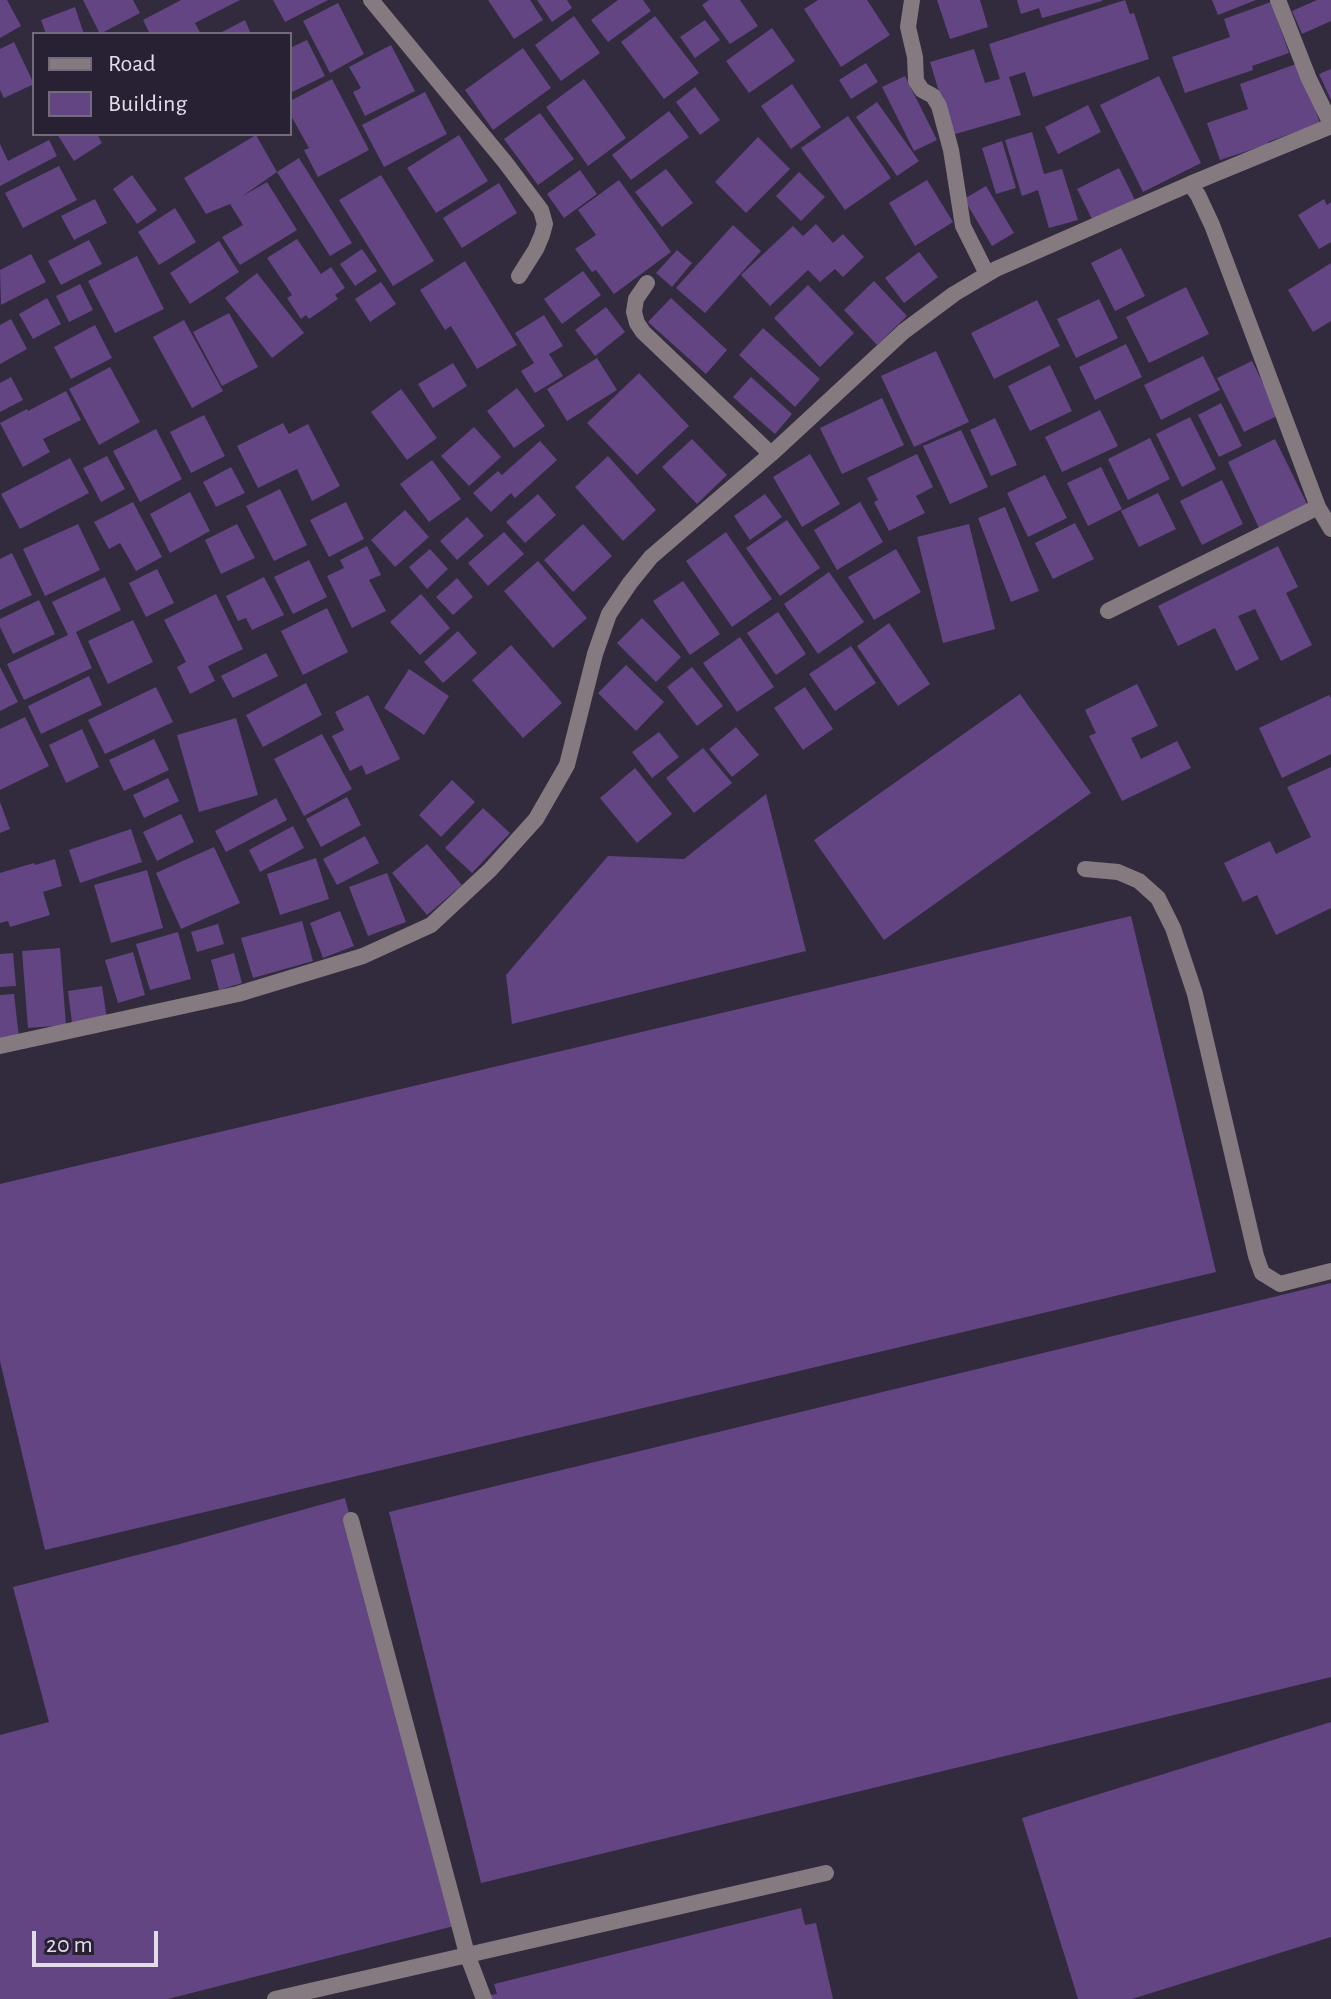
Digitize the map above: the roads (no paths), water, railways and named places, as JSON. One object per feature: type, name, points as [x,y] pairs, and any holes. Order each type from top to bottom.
[{"type":"street","points":[[371,0],[497,151],[541,210],[545,224],[542,235],[519,276]]},
{"type":"street","points":[[912,0],[908,27],[915,57],[916,81],[939,106],[951,150],[963,226],[987,274]]},
{"type":"street","points":[[0,1046],[238,994],[363,956],[431,925],[490,870],[536,819],[567,765],[595,654],[609,614],[630,583],[651,557],[771,454],[903,332],[987,274],[1194,189],[1331,125],[1278,0]]},
{"type":"street","points":[[1194,189],[1212,225],[1318,507],[1331,529]]},
{"type":"street","points":[[647,283],[636,299],[634,312],[643,332],[771,454]]},
{"type":"street","points":[[1108,611],[1318,507]]},
{"type":"street","points":[[1085,869],[1118,872],[1139,881],[1158,898],[1173,928],[1195,994],[1262,1273],[1280,1284],[1331,1271]]},
{"type":"street","points":[[351,1520],[467,1954],[484,1999]]},
{"type":"street","points":[[275,1999],[826,1873]]}]
